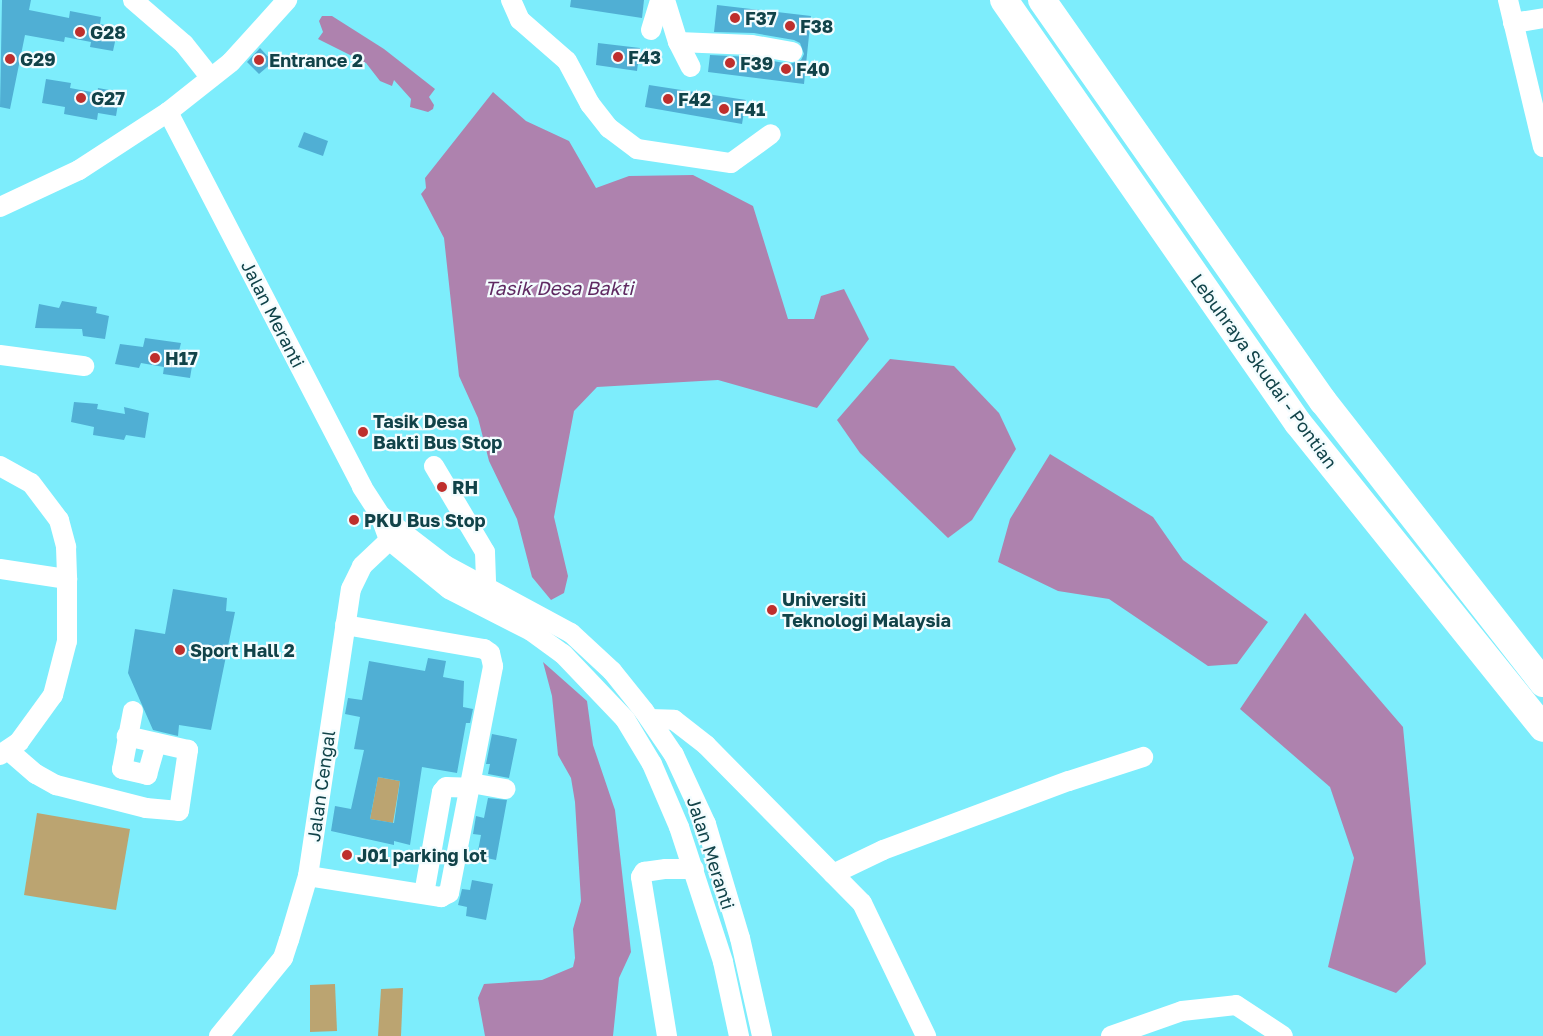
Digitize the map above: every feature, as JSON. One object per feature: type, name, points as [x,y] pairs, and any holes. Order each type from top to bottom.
[{"type":"highway","name":"Lebuhraya Skudai - Pontian","points":[[1004,0],[1298,423],[1543,728]]},
{"type":"highway","name":"Lebuhraya Skudai - Pontian","points":[[1042,0],[1323,402],[1543,683]]},
{"type":"street","points":[[133,0],[184,44],[211,78]]},
{"type":"street","points":[[0,207],[79,170],[168,112],[231,62],[287,0]]},
{"type":"street","points":[[512,0],[520,20],[567,61],[590,104],[610,128],[637,149],[731,163],[771,134]]},
{"type":"street","points":[[651,30],[660,0]]},
{"type":"street","points":[[665,0],[678,42],[690,67]]},
{"type":"street","points":[[1508,0],[1543,147]]},
{"type":"street","points":[[1513,23],[1543,18]]},
{"type":"street","points":[[678,42],[752,45],[792,52]]},
{"type":"street","name":"Jalan Meranti","points":[[168,112],[362,487],[395,535],[449,589],[531,631],[593,683],[625,719],[652,764],[694,869],[723,962],[739,1036]]},
{"type":"street","points":[[0,355],[84,366]]},
{"type":"street","points":[[0,466],[31,483],[59,520],[66,547],[67,579],[67,641],[53,695],[19,742],[4,753],[56,785],[176,813],[181,808],[189,754],[184,748],[127,736]]},
{"type":"street","points":[[434,466],[485,552],[486,587]]},
{"type":"street","name":"Jalan Meranti","points":[[395,535],[579,640],[612,671],[650,720],[674,755],[706,824],[740,938],[762,1036]]},
{"type":"street","name":"Jalan Cengal","points":[[219,1036],[283,958],[308,876],[351,588],[362,566],[395,535]]},
{"type":"street","points":[[0,569],[67,579]]},
{"type":"street","points":[[308,876],[441,898],[452,888],[493,666],[490,653],[484,649],[345,625]]},
{"type":"street","points":[[133,711],[121,767],[144,776],[149,774],[156,742]]},
{"type":"street","points":[[650,720],[674,720],[706,745],[862,903],[926,1036]]},
{"type":"street","points":[[832,874],[883,850],[1068,781],[1143,757]]},
{"type":"street","points":[[424,894],[442,792],[446,787],[471,785],[505,789]]},
{"type":"street","points":[[667,1036],[641,877],[644,872],[666,869],[694,869]]},
{"type":"street","points":[[1111,1036],[1182,1010],[1236,1005],[1283,1036]]},
{"type":"shaded area","points":[[378,777],[400,781],[393,823],[370,819]]},
{"type":"shaded area","points":[[37,813],[130,829],[116,910],[24,895]]},
{"type":"shaded area","points":[[335,984],[337,1031],[310,1032],[310,985]]},
{"type":"shaded area","points":[[403,988],[401,1036],[378,1036],[381,989]]},
{"type":"water","points":[[322,16],[332,16],[384,49],[435,89],[429,97],[434,105],[433,109],[428,112],[410,107],[411,99],[394,80],[392,86],[380,81],[366,63],[318,39],[323,32],[319,21]]},
{"type":"water","name":"Tasik Desa Bakti","points":[[493,92],[526,121],[569,141],[596,188],[629,176],[693,175],[753,206],[788,319],[814,319],[821,296],[844,289],[869,339],[817,408],[718,380],[597,387],[574,411],[554,517],[568,576],[564,593],[551,600],[532,577],[517,519],[489,461],[478,418],[459,376],[444,238],[421,194],[426,188],[425,178]]},
{"type":"water","points":[[890,359],[954,366],[999,413],[1016,449],[972,520],[948,538],[860,453],[837,420]]},
{"type":"water","points":[[1050,454],[1153,517],[1183,560],[1268,622],[1237,664],[1208,666],[1109,599],[1058,591],[998,562],[1010,519]]},
{"type":"water","points":[[1305,613],[1403,727],[1426,964],[1396,993],[1328,967],[1354,858],[1330,787],[1240,709]]},
{"type":"water","points":[[543,662],[587,701],[593,745],[615,810],[631,952],[619,978],[613,1036],[485,1036],[478,998],[484,984],[542,980],[573,967],[575,958],[573,929],[581,901],[575,802],[571,778],[558,755],[552,696]]},
{"type":"building","points":[[2,0],[31,0],[29,10],[69,18],[70,11],[101,17],[100,24],[118,28],[113,51],[90,47],[91,42],[65,37],[64,42],[25,35],[10,109],[0,107]]},
{"type":"building","points":[[571,0],[644,0],[642,18],[570,7]]},
{"type":"building","points":[[717,5],[811,16],[804,84],[708,72],[710,55],[751,57],[790,64],[801,60],[804,54],[800,43],[794,40],[754,33],[714,32]]},
{"type":"building","name":"F43","points":[[598,43],[640,48],[637,71],[596,65]]},
{"type":"building","name":"Entrance 2","points":[[260,48],[273,62],[259,74],[247,62]]},
{"type":"building","name":"G27","points":[[46,79],[71,83],[70,88],[97,93],[98,88],[120,92],[116,116],[98,113],[97,120],[64,114],[65,107],[42,103]]},
{"type":"building","points":[[649,85],[746,100],[742,124],[645,107]]},
{"type":"building","points":[[304,132],[328,141],[323,156],[298,147]]},
{"type":"building","points":[[62,301],[97,307],[96,313],[109,316],[105,339],[83,336],[82,329],[35,328],[39,304],[59,308]]},
{"type":"building","name":"H17","points":[[145,338],[181,343],[179,351],[194,354],[190,378],[163,374],[164,367],[141,363],[139,368],[115,364],[120,344],[143,347]]},
{"type":"building","points":[[74,402],[98,404],[97,409],[125,414],[124,407],[149,413],[145,438],[126,435],[124,440],[93,435],[94,427],[71,422]]},
{"type":"building","name":"Sport Hall 2","points":[[173,589],[227,598],[226,611],[235,612],[211,730],[179,725],[178,736],[153,730],[128,673],[135,629],[165,634]]},
{"type":"building","points":[[428,658],[446,661],[443,677],[464,681],[463,707],[473,709],[470,723],[466,723],[457,773],[422,767],[410,845],[394,841],[394,845],[331,831],[335,806],[351,809],[364,750],[354,749],[360,717],[345,714],[348,698],[362,700],[369,661],[425,671]],"holes":[[[378,777],[400,781],[394,823],[370,819]]]},
{"type":"building","points":[[492,734],[517,739],[509,778],[488,774],[490,764],[486,764]]},
{"type":"building","points":[[488,798],[507,800],[496,860],[477,856],[481,835],[473,834],[476,816],[484,818]]},
{"type":"building","points":[[472,880],[493,884],[486,920],[466,916],[467,907],[458,905],[462,889],[470,890]]},
{"type":"place","name":"F37","points":[[735,18]]},
{"type":"place","name":"F38","points":[[790,26]]},
{"type":"place","name":"G28","points":[[80,32]]},
{"type":"place","name":"F43","points":[[618,57]]},
{"type":"place","name":"G29","points":[[10,59]]},
{"type":"place","name":"Entrance 2","points":[[259,60]]},
{"type":"place","name":"F39","points":[[730,63]]},
{"type":"place","name":"F40","points":[[786,69]]},
{"type":"place","name":"G27","points":[[81,98]]},
{"type":"place","name":"F42","points":[[668,99]]},
{"type":"place","name":"F41","points":[[724,109]]},
{"type":"place","name":"H17","points":[[155,358]]},
{"type":"place","name":"Tasik Desa Bakti Bus Stop","points":[[363,432]]},
{"type":"place","name":"RH","points":[[442,487]]},
{"type":"place","name":"PKU Bus Stop","points":[[354,520]]},
{"type":"place","name":"Universiti Teknologi Malaysia","points":[[772,610]]},
{"type":"place","name":"Sport Hall 2","points":[[180,650]]},
{"type":"place","name":"J01 parking lot","points":[[347,855]]}]
